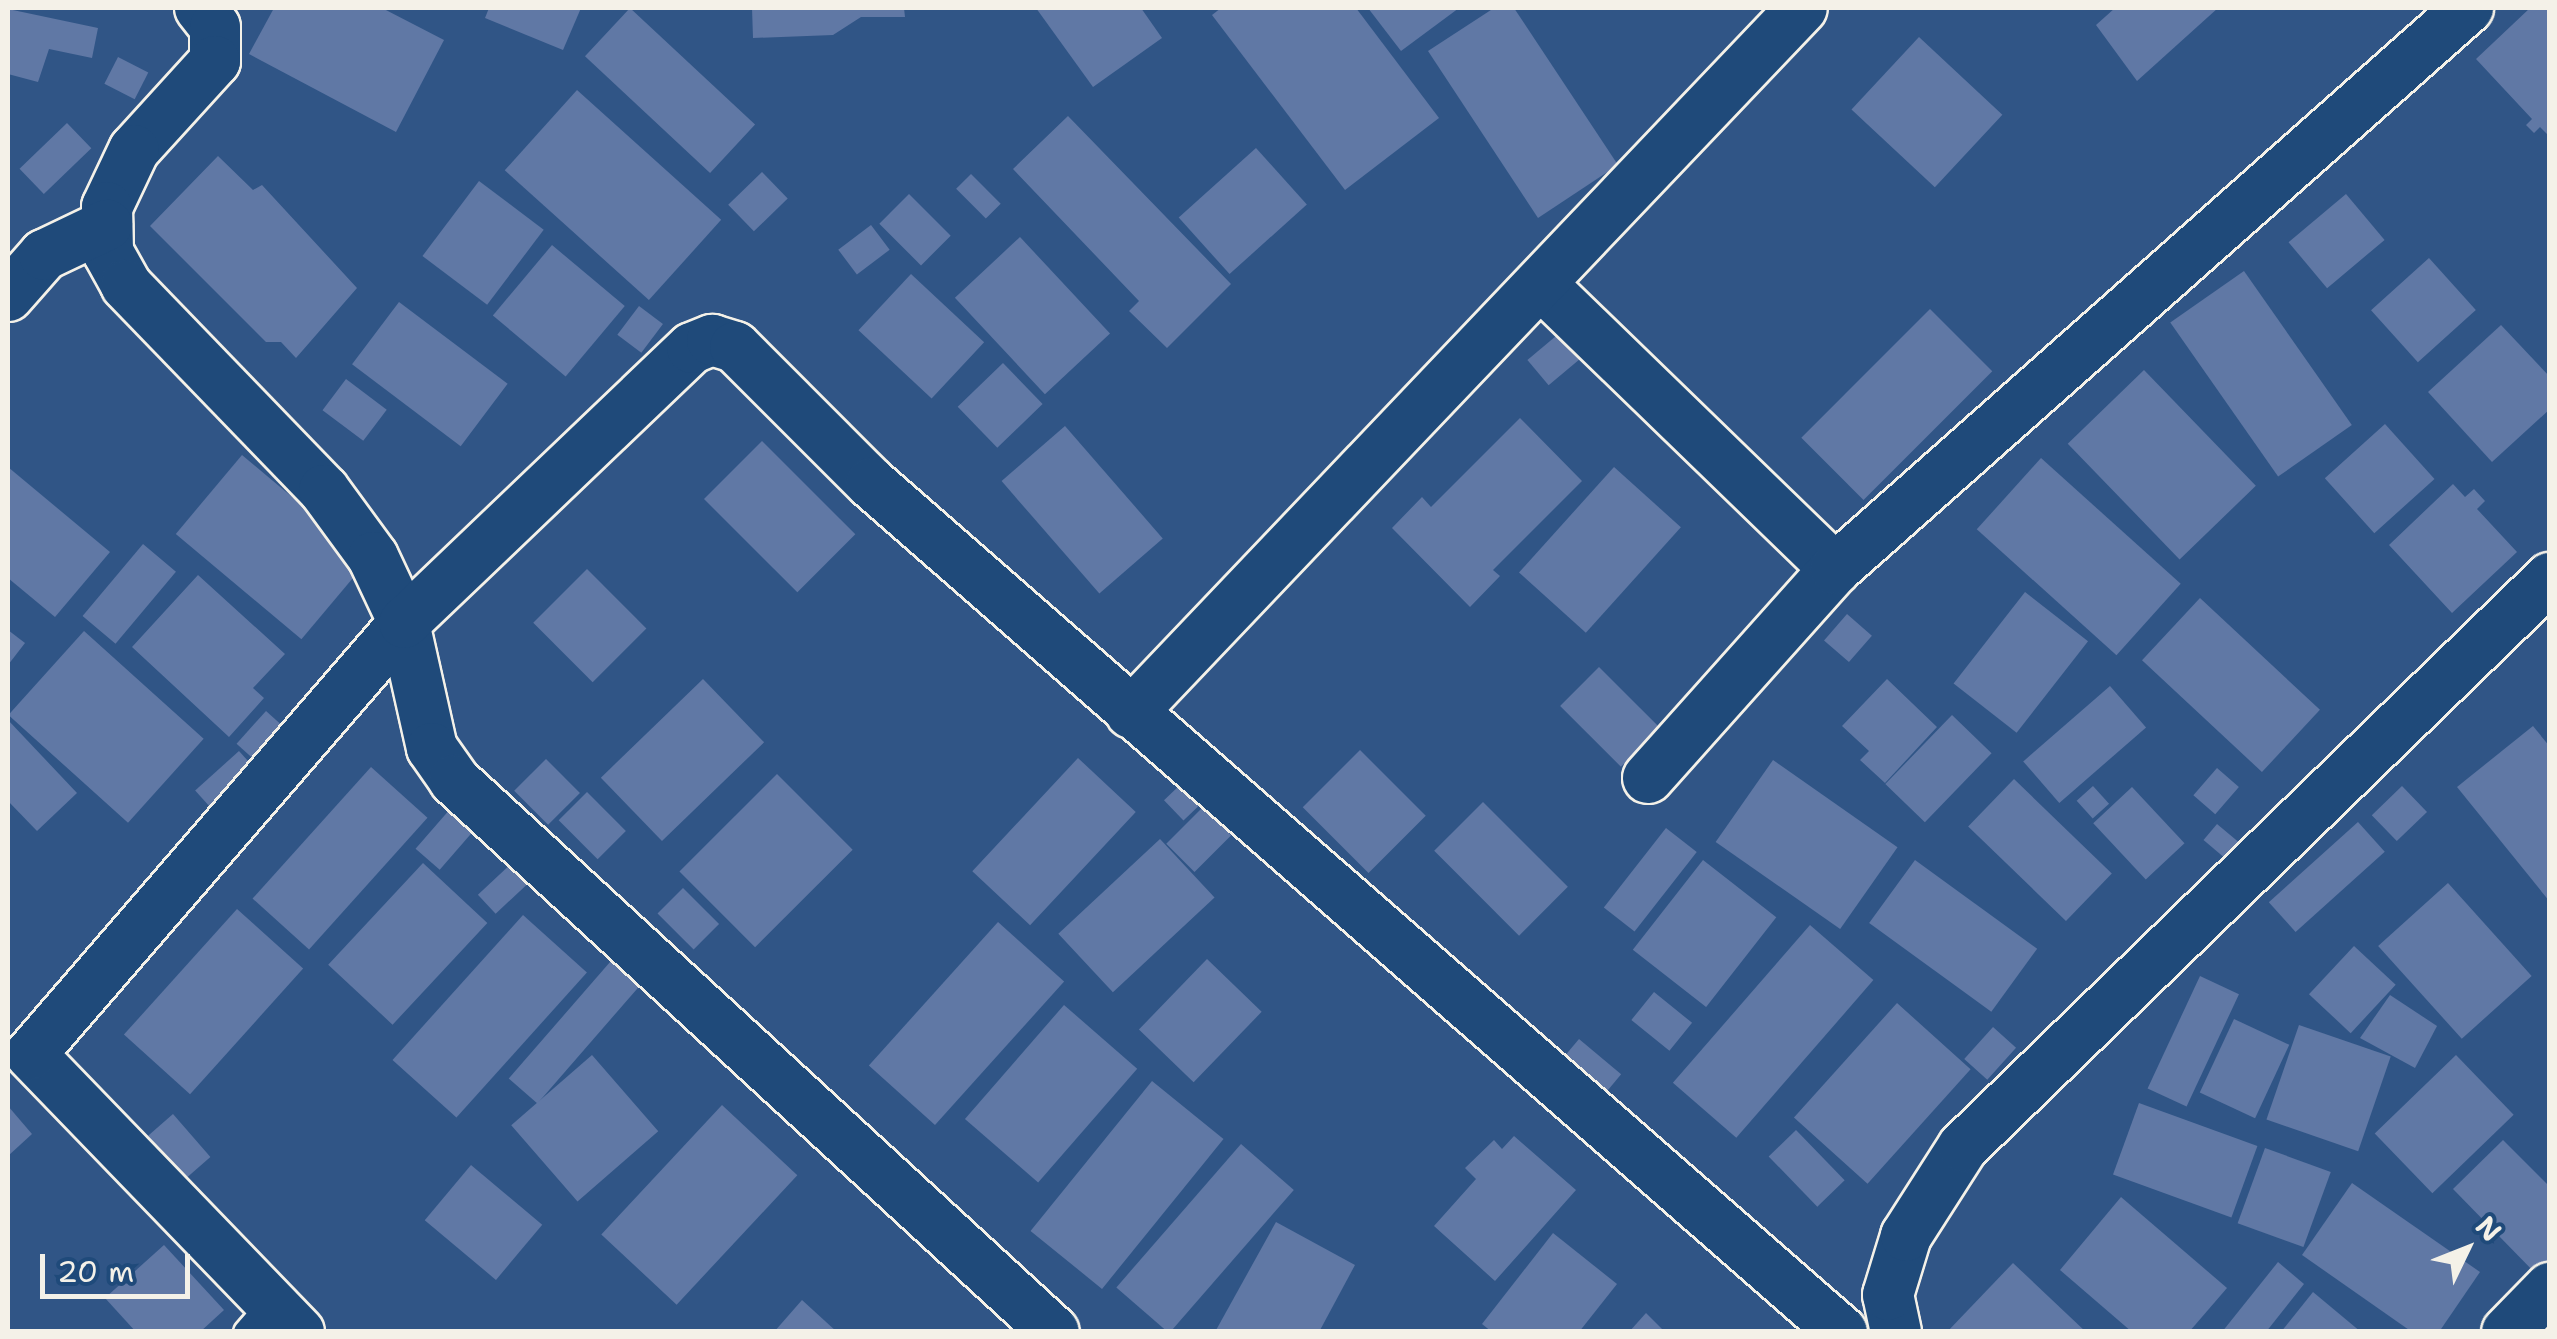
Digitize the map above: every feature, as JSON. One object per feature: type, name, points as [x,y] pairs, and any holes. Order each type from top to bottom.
[{"type":"street","points":[[200,8],[215,27],[215,61],[134,150],[107,225],[108,252],[126,284],[324,490],[373,558],[404,623],[432,748],[454,780],[1054,1332]]},
{"type":"street","points":[[1131,712],[1543,286],[1802,8]]},
{"type":"street","points":[[1648,778],[1836,569],[2468,8]]},
{"type":"street","points":[[8,296],[44,256],[107,225]]},
{"type":"street","points":[[1543,286],[1836,569]]},
{"type":"street","points":[[272,1322],[31,1054],[404,623],[692,348],[712,340],[736,347],[871,482],[1842,1332]]},
{"type":"street","points":[[1896,1332],[1888,1295],[1906,1236],[1964,1147],[2550,578]]},
{"type":"street","points":[[2507,1332],[2550,1288]]},
{"type":"building","points":[[274,8],[382,8],[444,40],[396,132],[249,54]]},
{"type":"building","points":[[489,8],[581,8],[563,50],[485,18]]},
{"type":"building","points":[[630,8],[755,125],[710,173],[585,56]]},
{"type":"building","points":[[752,8],[904,8],[905,17],[861,17],[833,35],[753,38]]},
{"type":"building","points":[[1036,8],[1141,8],[1162,38],[1093,87]]},
{"type":"building","points":[[1221,8],[1356,8],[1439,118],[1345,190],[1212,15]]},
{"type":"building","points":[[1368,8],[1459,8],[1401,51]]},
{"type":"building","points":[[1494,8],[1514,8],[1618,165],[1538,218],[1428,51]]},
{"type":"building","points":[[2115,8],[2218,8],[2137,81],[2096,25]]},
{"type":"building","points":[[2530,8],[2550,8],[2550,137],[2540,127],[2534,133],[2526,125],[2532,119],[2476,59]]},
{"type":"building","points":[[8,9],[98,28],[92,58],[49,49],[38,82],[8,74]]},
{"type":"building","points":[[1919,37],[2002,115],[1935,187],[1851,109]]},
{"type":"building","points":[[118,57],[148,72],[135,99],[104,84]]},
{"type":"building","points":[[577,90],[721,220],[649,300],[505,170]]},
{"type":"building","points":[[1068,116],[1231,284],[1167,348],[1129,311],[1139,301],[1013,169]]},
{"type":"building","points":[[67,123],[91,148],[44,194],[20,169]]},
{"type":"building","points":[[1256,148],[1307,204],[1230,274],[1179,218]]},
{"type":"building","points":[[218,156],[253,190],[262,185],[357,288],[296,358],[281,342],[266,342],[150,226]]},
{"type":"building","points":[[762,172],[788,199],[754,231],[728,205]]},
{"type":"building","points":[[971,174],[1001,204],[986,219],[956,189]]},
{"type":"building","points":[[479,181],[544,230],[487,305],[422,256]]},
{"type":"building","points":[[909,194],[951,236],[921,265],[879,224]]},
{"type":"building","points":[[2346,194],[2385,240],[2327,288],[2289,242]]},
{"type":"building","points":[[871,225],[890,250],[857,274],[838,250]]},
{"type":"building","points":[[1020,237],[1110,334],[1045,394],[955,298]]},
{"type":"building","points":[[552,245],[625,306],[566,377],[493,315]]},
{"type":"building","points":[[2429,258],[2476,310],[2418,362],[2371,310]]},
{"type":"building","points":[[2244,271],[2352,425],[2278,477],[2170,323]]},
{"type":"building","points":[[911,274],[984,342],[932,399],[858,330]]},
{"type":"building","points":[[399,302],[508,384],[461,446],[352,364]]},
{"type":"building","points":[[639,306],[663,324],[641,353],[617,335]]},
{"type":"building","points":[[1930,309],[1992,371],[1864,500],[1801,438]]},
{"type":"building","points":[[2501,325],[2550,377],[2550,409],[2492,462],[2428,392]]},
{"type":"building","points":[[1568,326],[1589,351],[1549,385],[1527,360]]},
{"type":"building","points":[[1003,363],[1043,404],[997,448],[958,407]]},
{"type":"building","points":[[2144,370],[2256,486],[2180,559],[2068,444]]},
{"type":"building","points":[[346,379],[387,410],[363,441],[323,410]]},
{"type":"building","points":[[1520,418],[1582,481],[1493,570],[1500,576],[1470,607],[1392,528],[1422,497],[1431,507]]},
{"type":"building","points":[[2385,424],[2435,479],[2374,533],[2325,478]]},
{"type":"building","points":[[1065,426],[1163,538],[1099,594],[1002,481]]},
{"type":"building","points":[[762,441],[855,534],[797,592],[704,499]]},
{"type":"building","points":[[242,455],[368,560],[301,639],[176,534]]},
{"type":"building","points":[[2041,458],[2181,584],[2116,655],[1977,529]]},
{"type":"building","points":[[8,467],[110,552],[55,617],[8,578]]},
{"type":"building","points":[[1614,467],[1681,527],[1586,633],[1519,573]]},
{"type":"building","points":[[2453,484],[2465,497],[2474,489],[2485,501],[2477,509],[2517,552],[2452,613],[2389,545]]},
{"type":"building","points":[[143,544],[176,572],[116,644],[83,616]]},
{"type":"building","points":[[587,569],[646,628],[593,682],[533,623]]},
{"type":"building","points":[[198,575],[285,654],[253,688],[264,698],[229,737],[132,647]]},
{"type":"building","points":[[2025,592],[2088,641],[2017,733],[1954,683]]},
{"type":"building","points":[[2200,598],[2320,710],[2262,772],[2142,660]]},
{"type":"building","points":[[1847,614],[1872,636],[1849,662],[1824,640]]},
{"type":"building","points":[[8,630],[25,643],[8,665]]},
{"type":"building","points":[[84,631],[204,739],[128,823],[8,715]]},
{"type":"building","points":[[1599,667],[1660,728],[1621,767],[1560,706]]},
{"type":"building","points":[[703,679],[764,742],[662,841],[601,778]]},
{"type":"building","points":[[1887,679],[1937,727],[1885,783],[1860,760],[1869,751],[1842,726]]},
{"type":"building","points":[[2110,686],[2146,728],[2059,803],[2023,761]]},
{"type":"building","points":[[266,711],[293,735],[263,768],[237,744]]},
{"type":"building","points":[[1952,715],[1992,753],[1925,822],[1885,784]]},
{"type":"building","points":[[8,720],[77,793],[37,831],[8,801]]},
{"type":"building","points":[[2533,726],[2550,747],[2550,902],[2457,787]]},
{"type":"building","points":[[1360,750],[1426,816],[1368,873],[1303,807]]},
{"type":"building","points":[[239,751],[258,772],[214,811],[195,790]]},
{"type":"building","points":[[1078,758],[1136,812],[1030,925],[972,871]]},
{"type":"building","points":[[546,759],[580,793],[548,825],[514,791]]},
{"type":"building","points":[[1773,760],[1898,847],[1840,929],[1716,842]]},
{"type":"building","points":[[371,767],[427,818],[309,949],[253,899]]},
{"type":"building","points":[[2217,768],[2239,787],[2215,814],[2193,795]]},
{"type":"building","points":[[777,774],[853,850],[755,947],[679,872]]},
{"type":"building","points":[[2014,779],[2112,873],[2066,921],[1968,826]]},
{"type":"building","points":[[1182,783],[1201,803],[1183,821],[1164,800]]},
{"type":"building","points":[[2093,786],[2109,804],[2093,819],[2077,801]]},
{"type":"building","points":[[2402,786],[2427,812],[2397,841],[2372,815]]},
{"type":"building","points":[[2132,787],[2185,843],[2146,879],[2093,823]]},
{"type":"building","points":[[587,792],[626,831],[598,859],[559,820]]},
{"type":"building","points":[[1483,802],[1568,887],[1519,936],[1434,851]]},
{"type":"building","points":[[1203,807],[1231,835],[1195,872],[1166,844]]},
{"type":"building","points":[[451,808],[475,829],[440,870],[416,849]]},
{"type":"building","points":[[2358,822],[2385,852],[2296,932],[2269,902]]},
{"type":"building","points":[[2217,824],[2243,846],[2230,862],[2204,840]]},
{"type":"building","points":[[1666,828],[1697,852],[1635,932],[1604,908]]},
{"type":"building","points":[[1160,839],[1215,898],[1113,992],[1058,934]]},
{"type":"building","points":[[1703,860],[1776,917],[1706,1007],[1633,950]]},
{"type":"building","points":[[1915,860],[2037,949],[1991,1012],[1869,923]]},
{"type":"building","points":[[513,862],[531,881],[496,914],[478,895]]},
{"type":"building","points":[[423,863],[487,923],[393,1025],[328,965]]},
{"type":"building","points":[[2448,883],[2532,976],[2462,1039],[2378,946]]},
{"type":"building","points":[[683,888],[719,924],[694,950],[658,913]]},
{"type":"building","points":[[237,909],[303,969],[190,1094],[124,1035]]},
{"type":"building","points":[[523,915],[587,973],[456,1117],[393,1060]]},
{"type":"building","points":[[998,922],[1064,982],[935,1125],[869,1065]]},
{"type":"building","points":[[1810,925],[1873,980],[1736,1138],[1673,1083]]},
{"type":"building","points":[[2354,946],[2396,985],[2351,1033],[2309,994]]},
{"type":"building","points":[[617,954],[646,979],[537,1103],[509,1079]]},
{"type":"building","points":[[1207,959],[1262,1012],[1194,1082],[1139,1029]]},
{"type":"building","points":[[2200,976],[2239,994],[2187,1107],[2148,1088]]},
{"type":"building","points":[[1654,992],[1692,1023],[1669,1051],[1631,1020]]},
{"type":"building","points":[[2390,995],[2437,1026],[2415,1068],[2360,1038]]},
{"type":"building","points":[[1897,1003],[1971,1069],[1868,1184],[1794,1117]]},
{"type":"building","points":[[1064,1005],[1137,1069],[1038,1183],[965,1119]]},
{"type":"building","points":[[2234,1019],[2289,1045],[2255,1118],[2200,1092]]},
{"type":"building","points":[[2299,1025],[2391,1057],[2358,1151],[2266,1120]]},
{"type":"building","points":[[1993,1027],[2016,1048],[1987,1080],[1964,1059]]},
{"type":"building","points":[[1579,1039],[1621,1074],[1599,1101],[1557,1066]]},
{"type":"building","points":[[592,1055],[658,1131],[578,1201],[511,1125]]},
{"type":"building","points":[[2456,1055],[2514,1115],[2432,1193],[2375,1133]]},
{"type":"building","points":[[1152,1081],[1223,1139],[1102,1289],[1031,1231]]},
{"type":"building","points":[[2139,1103],[2257,1146],[2231,1218],[2113,1174]]},
{"type":"building","points":[[722,1105],[797,1175],[677,1305],[601,1234]]},
{"type":"building","points":[[8,1106],[32,1134],[8,1156]]},
{"type":"building","points":[[173,1114],[210,1157],[185,1179],[148,1136]]},
{"type":"building","points":[[1796,1130],[1845,1180],[1817,1207],[1769,1156]]},
{"type":"building","points":[[1514,1136],[1576,1190],[1495,1281],[1434,1226],[1476,1179],[1465,1168],[1494,1140],[1502,1149]]},
{"type":"building","points":[[2503,1140],[2550,1187],[2550,1271],[2541,1279],[2453,1189]]},
{"type":"building","points":[[1241,1144],[1294,1190],[1170,1332],[1116,1287]]},
{"type":"building","points":[[2265,1148],[2331,1172],[2303,1247],[2238,1223]]},
{"type":"building","points":[[471,1165],[542,1225],[496,1280],[425,1220]]},
{"type":"building","points":[[2352,1183],[2480,1272],[2439,1332],[2412,1332],[2302,1255]]},
{"type":"building","points":[[2121,1197],[2227,1288],[2189,1332],[2132,1332],[2060,1270]]},
{"type":"building","points":[[1276,1222],[1355,1265],[1319,1332],[1215,1332]]},
{"type":"building","points":[[1553,1233],[1617,1284],[1579,1332],[1492,1332],[1482,1324]]},
{"type":"building","points":[[164,1245],[224,1310],[200,1332],[136,1332],[105,1298]]},
{"type":"building","points":[[2278,1262],[2304,1284],[2266,1332],[2222,1332]]},
{"type":"building","points":[[2013,1263],[2086,1332],[1947,1332]]},
{"type":"building","points":[[2313,1292],[2361,1332],[2281,1332]]},
{"type":"building","points":[[802,1300],[837,1332],[774,1332]]},
{"type":"building","points":[[1646,1313],[1665,1332],[1629,1332]]}]
